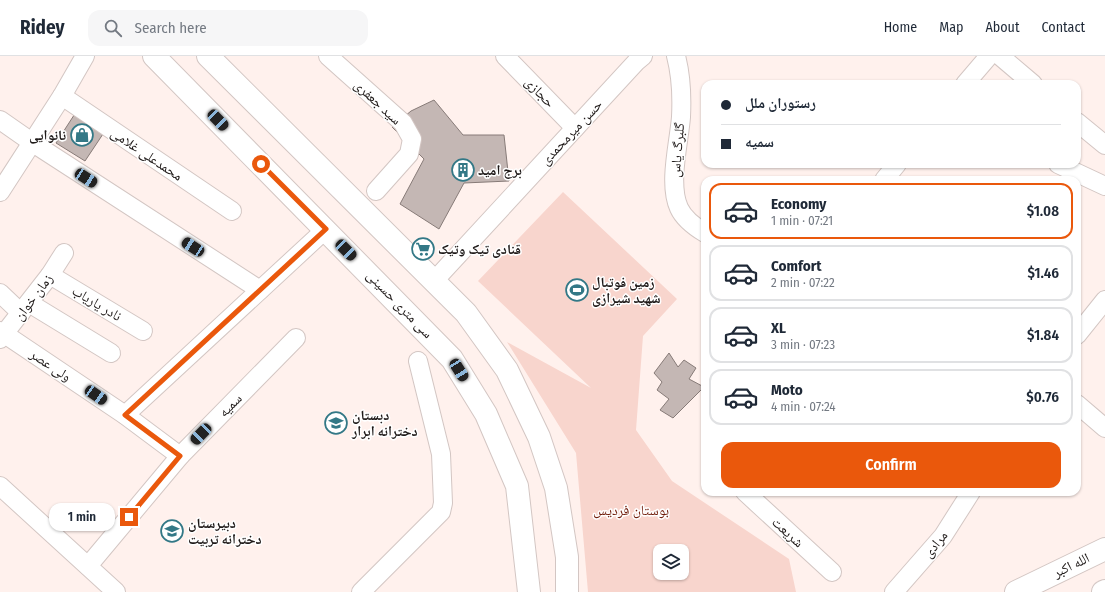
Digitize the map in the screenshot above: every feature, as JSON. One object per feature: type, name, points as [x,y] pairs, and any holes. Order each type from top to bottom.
[{"type":"main road","points":[[208,56],[466,313],[507,370],[539,437],[556,488],[567,557],[567,592]]},
{"type":"main road","name":"سی متری حسینی","points":[[154,59],[326,229],[452,359],[486,414],[517,486],[529,592]]},
{"type":"main road","name":"الله اکبر","points":[[1016,592],[1105,549]]},
{"type":"street","points":[[0,192],[33,144],[85,56]]},
{"type":"street","name":"سید جعفری","points":[[328,56],[403,123],[412,139],[409,154],[376,191]]},
{"type":"street","name":"حجازی","points":[[505,56],[574,128]]},
{"type":"street","name":"حسن میرمحمدی","points":[[434,281],[574,128],[643,56]]},
{"type":"street","name":"گلبرگ یاس","points":[[676,56],[680,71],[681,116],[674,186],[679,208],[686,219],[701,230]]},
{"type":"street","points":[[968,80],[989,56]]},
{"type":"street","points":[[1000,56],[1028,80]]},
{"type":"street","name":"محمدعلی غلامی","points":[[62,96],[232,211]]},
{"type":"street","points":[[0,120],[33,144],[260,290]]},
{"type":"street","points":[[1081,125],[1105,145]]},
{"type":"street","points":[[888,176],[894,168]]},
{"type":"street","points":[[1067,168],[1105,186]]},
{"type":"street","points":[[125,415],[326,229]]},
{"type":"street","name":"زمان خوان","points":[[1,335],[25,308],[50,275],[64,253]]},
{"type":"street","name":"نادر یاریاب","points":[[50,275],[143,331]]},
{"type":"street","points":[[0,293],[25,308],[111,353]]},
{"type":"street","points":[[1081,330],[1104,303]]},
{"type":"street","name":"ولی عصر","points":[[1,335],[125,415],[180,456]]},
{"type":"street","name":"سمیه","points":[[88,566],[180,456],[296,338]]},
{"type":"street","points":[[361,592],[441,512],[443,503],[441,454],[418,361]]},
{"type":"street","points":[[1081,407],[1105,428]]},
{"type":"street","points":[[0,486],[116,592]]},
{"type":"street","name":"شریعت","points":[[749,496],[832,572]]},
{"type":"street","name":"مرادی","points":[[894,592],[943,536],[968,496]]},
{"type":"green space","name":"بوستان فردیس","points":[[563,192],[677,299],[643,336],[636,430],[672,481],[789,559],[796,592],[588,592],[576,453],[507,342],[591,388],[478,281]]},
{"type":"building","name":"برج امید","points":[[434,100],[463,135],[504,135],[509,181],[464,183],[439,229],[400,204],[424,159],[392,127],[411,111]]},
{"type":"building","name":"نانوایی","points":[[78,109],[107,128],[85,161],[56,143]]},
{"type":"building","points":[[669,353],[678,367],[684,360],[696,368],[689,379],[701,385],[701,390],[673,418],[660,410],[669,399],[657,390],[662,382],[654,373]]},
{"type":"place","name":"نانوایی","points":[[82,135]]},
{"type":"place","name":"برج امید","points":[[463,170]]},
{"type":"place","name":"قنادی تیک وتیک","points":[[423,249]]},
{"type":"place","name":"زمین فوتبال شهید شیرازی","points":[[577,290]]},
{"type":"place","name":"دبستان دخترانه ابرار","points":[[336,423]]},
{"type":"place","name":"دبیرستان دخترانه تربیت","points":[[172,531]]},
{"type":"route","points":[[129,517],[180,456],[125,415],[326,229],[261,164]]}]
